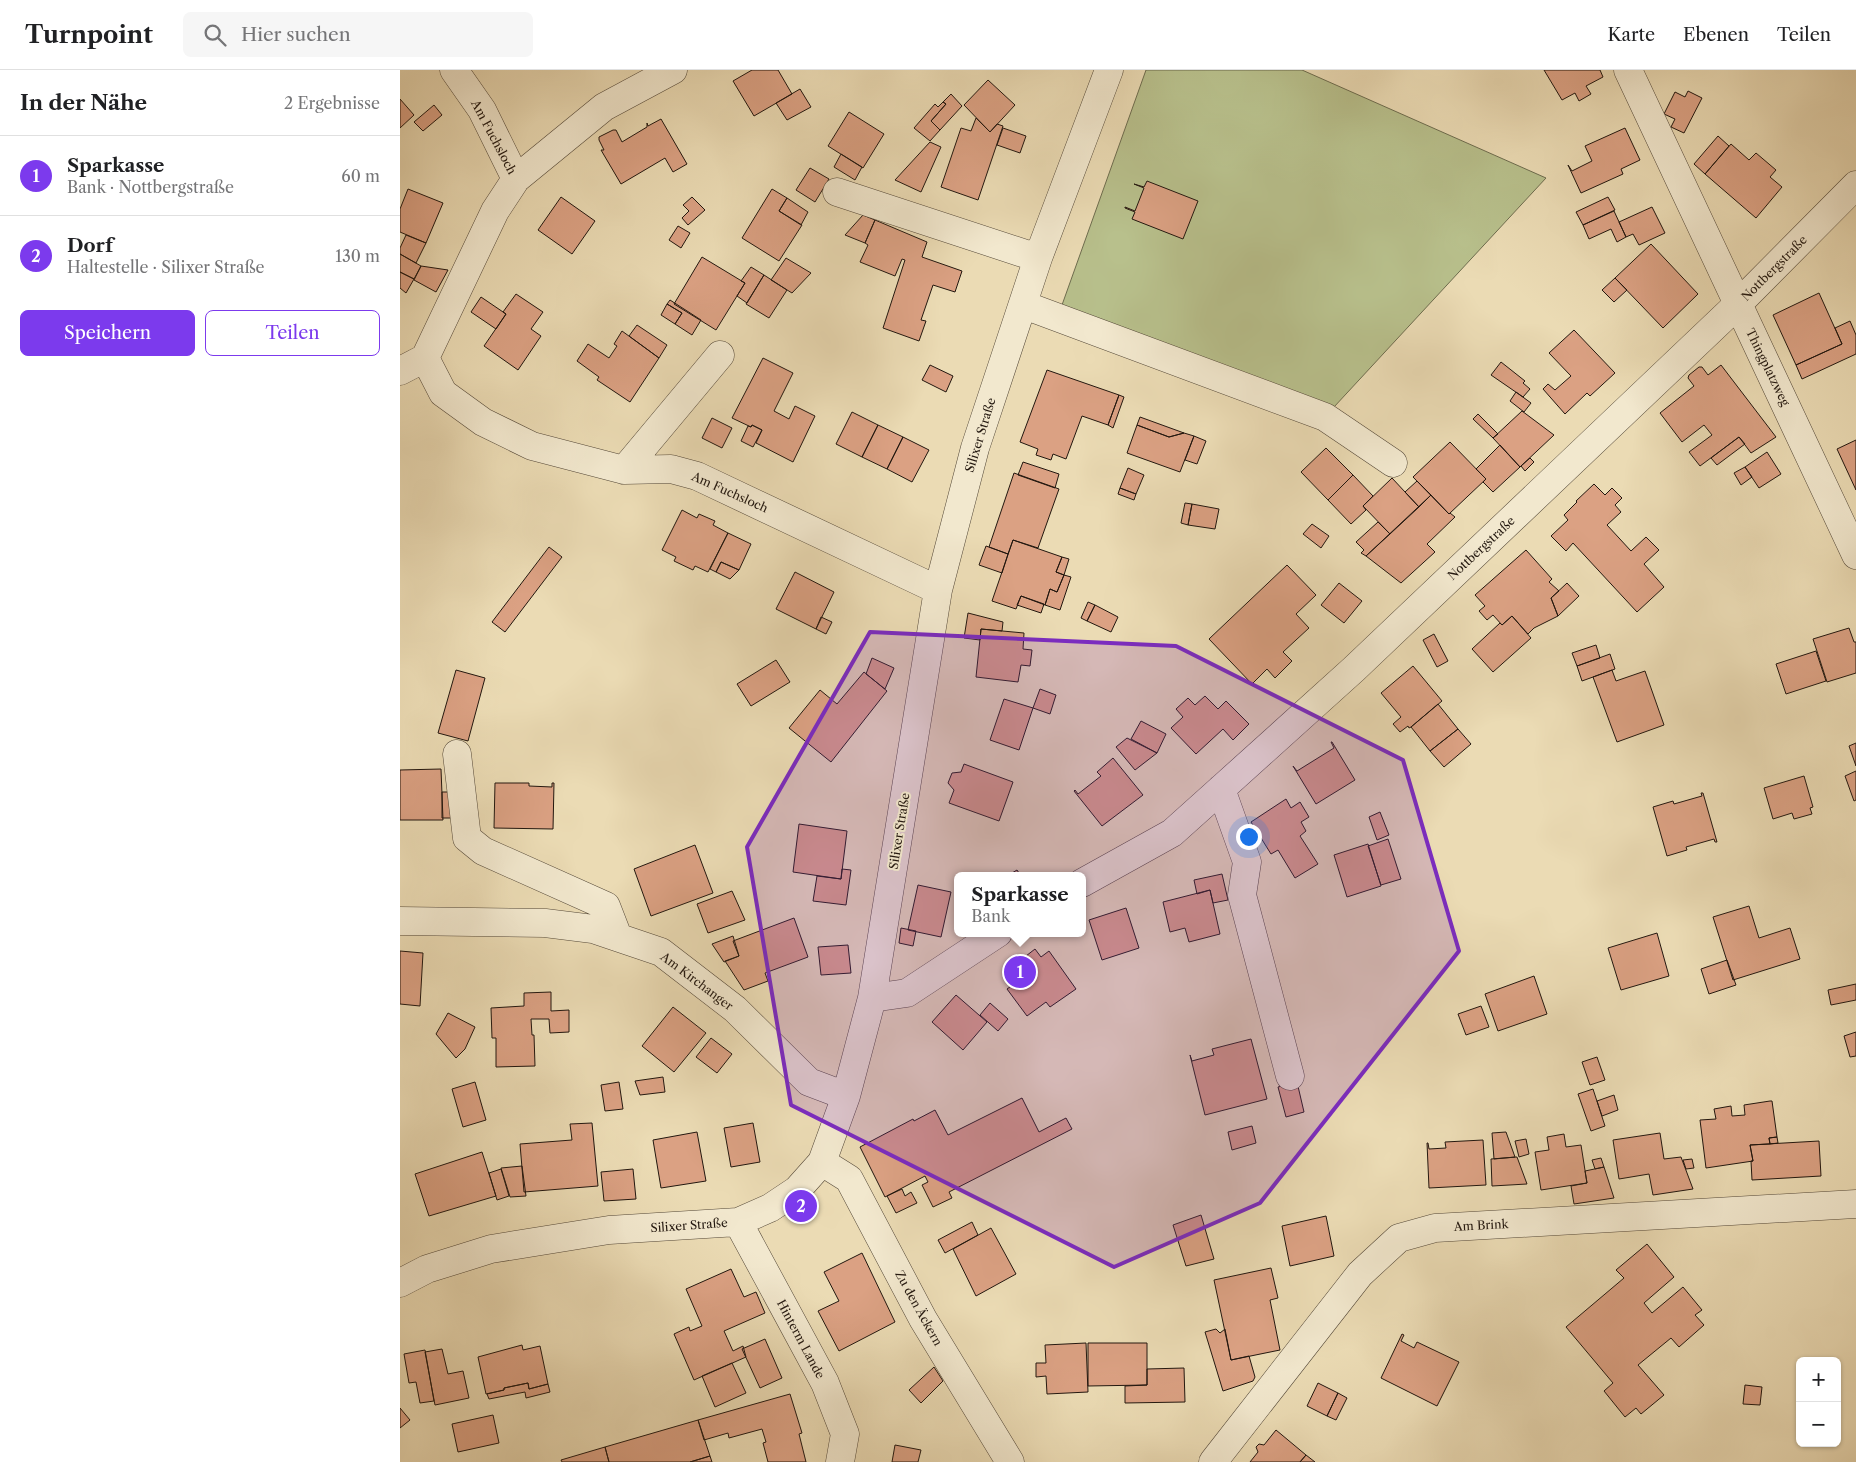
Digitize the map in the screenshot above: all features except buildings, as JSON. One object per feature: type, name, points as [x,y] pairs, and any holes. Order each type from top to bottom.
[{"type":"street","name":"Am Fuchsloch","points":[[454,70],[482,110],[516,179]]},
{"type":"street","name":"Am Fuchsloch","points":[[673,70],[604,107],[516,179],[495,211],[425,358],[443,393],[483,422],[532,446],[624,470],[671,469],[697,476],[938,590]]},
{"type":"street","name":"Silixer Straße","points":[[400,1283],[427,1269],[491,1249],[610,1230],[738,1222],[770,1208],[797,1190],[822,1162],[846,1096],[872,998],[938,590],[975,448],[1024,305],[1038,258],[1109,70]]},
{"type":"street","name":"Thingplatzweg","points":[[1628,70],[1856,555]]},
{"type":"street","name":"Nottbergstraße","points":[[1086,881],[1172,833],[1221,789],[1354,668],[1737,305],[1856,185]]},
{"type":"street","points":[[837,192],[1038,258]]},
{"type":"street","points":[[1024,305],[1325,417],[1393,463]]},
{"type":"street","points":[[624,470],[720,355]]},
{"type":"street","points":[[400,371],[425,358]]},
{"type":"street","points":[[457,754],[467,838],[483,851],[606,906],[618,937]]},
{"type":"street","points":[[1221,789],[1246,862],[1242,894],[1290,1076]]},
{"type":"street","name":"Am Kirchanger","points":[[400,921],[545,923],[593,929],[661,952],[734,1009],[809,1082],[846,1096]]},
{"type":"street","points":[[872,998],[907,993],[992,937]]},
{"type":"street","name":"Zu den Äckern","points":[[822,1162],[849,1179],[923,1319],[1010,1462]]},
{"type":"street","name":"Am Brink","points":[[1213,1462],[1360,1274],[1399,1238],[1435,1228],[1856,1204]]},
{"type":"street","name":"Hinterm Lande","points":[[738,1222],[825,1383],[845,1434],[840,1462]]},
{"type":"highlighted area","points":[[870,632],[1176,646],[1403,760],[1459,951],[1260,1203],[1114,1267],[791,1105],[747,847]]},
{"type":"green space","points":[[1146,70],[1302,70],[1546,178],[1334,407],[1062,305]]},
{"type":"place","name":"Sparkasse","points":[[1020,972]]},
{"type":"place","name":"Dorf","points":[[801,1206]]}]
